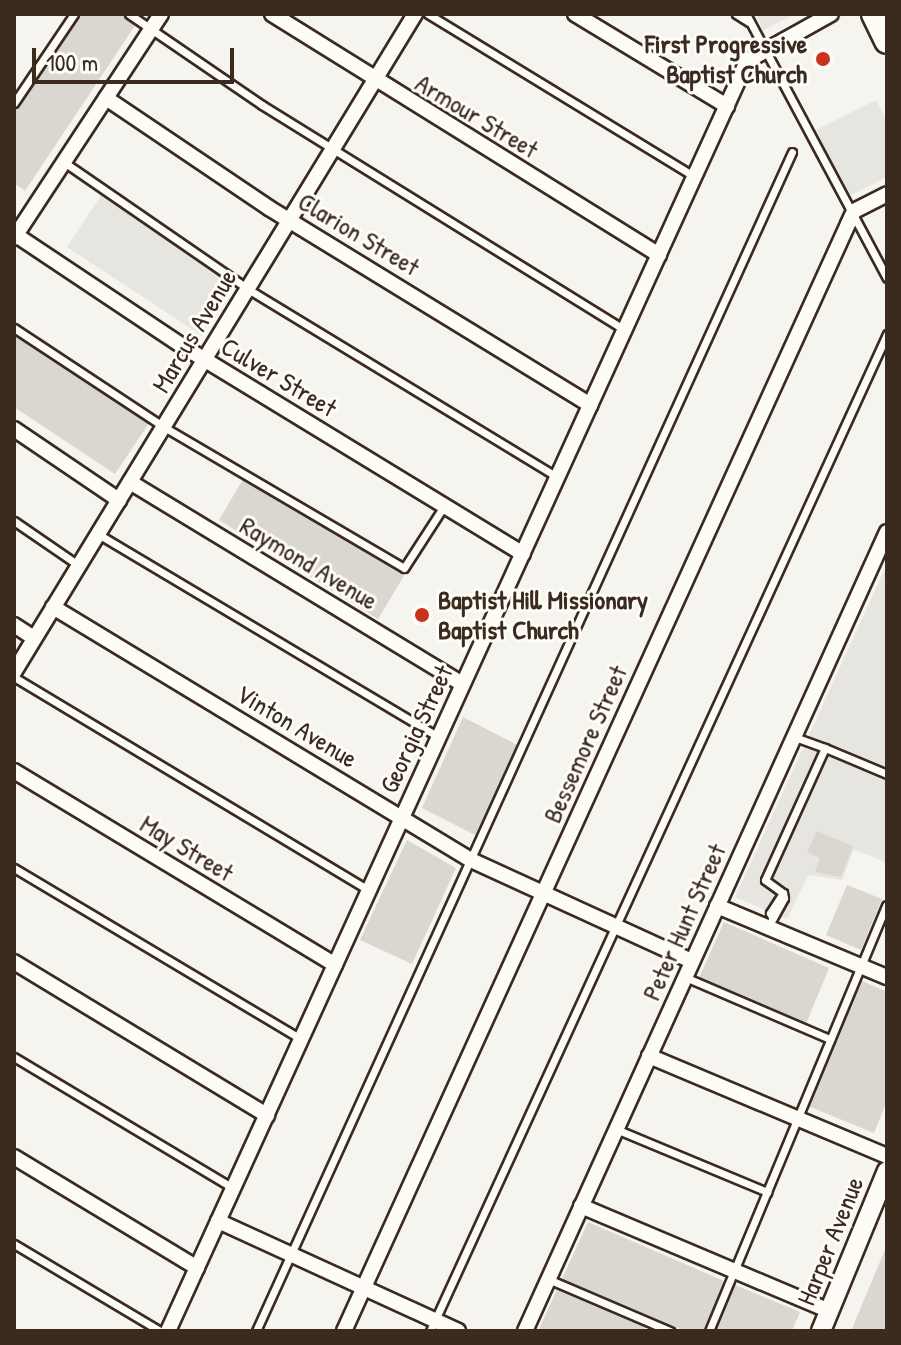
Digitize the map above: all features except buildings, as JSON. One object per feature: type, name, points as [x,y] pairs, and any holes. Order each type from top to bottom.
[{"type":"main road","points":[[874,14],[887,41]]},
{"type":"street","points":[[15,236],[161,14]]},
{"type":"street","name":"Armour Street","points":[[272,14],[374,82],[659,255]]},
{"type":"street","name":"Marcus Avenue","points":[[14,675],[415,14]]},
{"type":"street","points":[[575,14],[727,106]]},
{"type":"street","name":"Georgia Street","points":[[168,1331],[747,61],[763,47],[831,14]]},
{"type":"street","name":"Clarion Street","points":[[106,98],[289,220],[591,405]]},
{"type":"street","points":[[854,211],[887,194]]},
{"type":"street","name":"Bessemore Street","points":[[344,1331],[854,211]]},
{"type":"street","name":"Culver Street","points":[[15,236],[205,360],[523,554]]},
{"type":"street","points":[[14,429],[119,500]]},
{"type":"street","name":"Raymond Avenue","points":[[130,482],[462,684]]},
{"type":"street","name":"Peter Hunt Street","points":[[525,1331],[887,532]]},
{"type":"street","name":"Vinton Avenue","points":[[53,607],[471,860],[692,961]]},
{"type":"street","points":[[14,625],[34,638]]},
{"type":"street","name":"May Street","points":[[14,771],[335,965]]},
{"type":"street","points":[[717,906],[770,922],[887,977]]},
{"type":"street","points":[[14,962],[267,1115]]},
{"type":"street","points":[[649,1056],[887,1156]]},
{"type":"street","points":[[14,1157],[197,1268]]},
{"type":"street","name":"Harper Avenue","points":[[821,1331],[879,1208],[887,1171]]},
{"type":"street","points":[[581,1206],[829,1311]]},
{"type":"street","points":[[218,1221],[364,1288],[432,1326],[458,1331]]},
{"type":"lane","points":[[14,103],[74,14]]},
{"type":"lane","points":[[129,14],[625,330]]},
{"type":"lane","points":[[428,14],[695,177]]},
{"type":"lane","points":[[736,14],[751,23]]},
{"type":"lane","points":[[746,14],[854,211],[887,278]]},
{"type":"lane","points":[[256,1331],[792,152]]},
{"type":"lane","points":[[64,162],[248,289],[558,478]]},
{"type":"lane","points":[[14,328],[164,427],[404,568],[444,506]]},
{"type":"lane","points":[[432,1326],[887,334]]},
{"type":"lane","points":[[14,521],[79,566]]},
{"type":"lane","points":[[98,534],[438,737]]},
{"type":"lane","points":[[14,675],[368,890]]},
{"type":"lane","points":[[794,737],[887,774]]},
{"type":"lane","points":[[770,922],[783,893],[765,880],[825,748]]},
{"type":"lane","points":[[14,868],[301,1039]]},
{"type":"lane","points":[[709,1331],[886,905]]},
{"type":"lane","points":[[685,977],[830,1039]]},
{"type":"lane","points":[[14,1057],[233,1188]]},
{"type":"lane","points":[[616,1129],[767,1192]]},
{"type":"lane","points":[[14,1244],[160,1331]]},
{"type":"lane","points":[[548,1279],[670,1331]]},
{"type":"shaded area","points":[[79,14],[122,14],[136,24],[25,191],[14,183],[14,112]]},
{"type":"shaded area","points":[[756,14],[795,14],[763,30]]},
{"type":"shaded area","points":[[876,100],[887,123],[887,177],[849,196],[816,130]]},
{"type":"shaded area","points":[[102,194],[233,283],[202,336],[67,247]]},
{"type":"shaded area","points":[[14,333],[149,423],[115,474],[14,407]]},
{"type":"shaded area","points":[[245,476],[405,574],[378,619],[219,520]]},
{"type":"shaded area","points":[[887,564],[887,863],[854,849],[842,880],[808,875],[787,919],[735,897]]},
{"type":"shaded area","points":[[463,717],[519,746],[475,835],[422,808]]},
{"type":"shaded area","points":[[817,831],[853,846],[841,877],[815,872],[820,858],[807,852]]},
{"type":"shaded area","points":[[407,840],[456,868],[412,964],[360,940]]},
{"type":"shaded area","points":[[847,885],[882,899],[861,950],[826,935]]},
{"type":"shaded area","points":[[724,922],[829,968],[806,1024],[699,978]]},
{"type":"shaded area","points":[[860,980],[887,992],[887,1101],[874,1133],[808,1106]]},
{"type":"shaded area","points":[[588,1222],[724,1281],[703,1331],[685,1331],[562,1279]]},
{"type":"shaded area","points":[[887,1245],[887,1331],[851,1331]]},
{"type":"shaded area","points":[[735,1285],[800,1312],[792,1331],[716,1331]]},
{"type":"shaded area","points":[[557,1290],[645,1327],[643,1331],[538,1331]]},
{"type":"place","name":"First Progressive Baptist Church","points":[[823,59]]},
{"type":"place","name":"Baptist Hill Missionary Baptist Church","points":[[422,615]]}]
